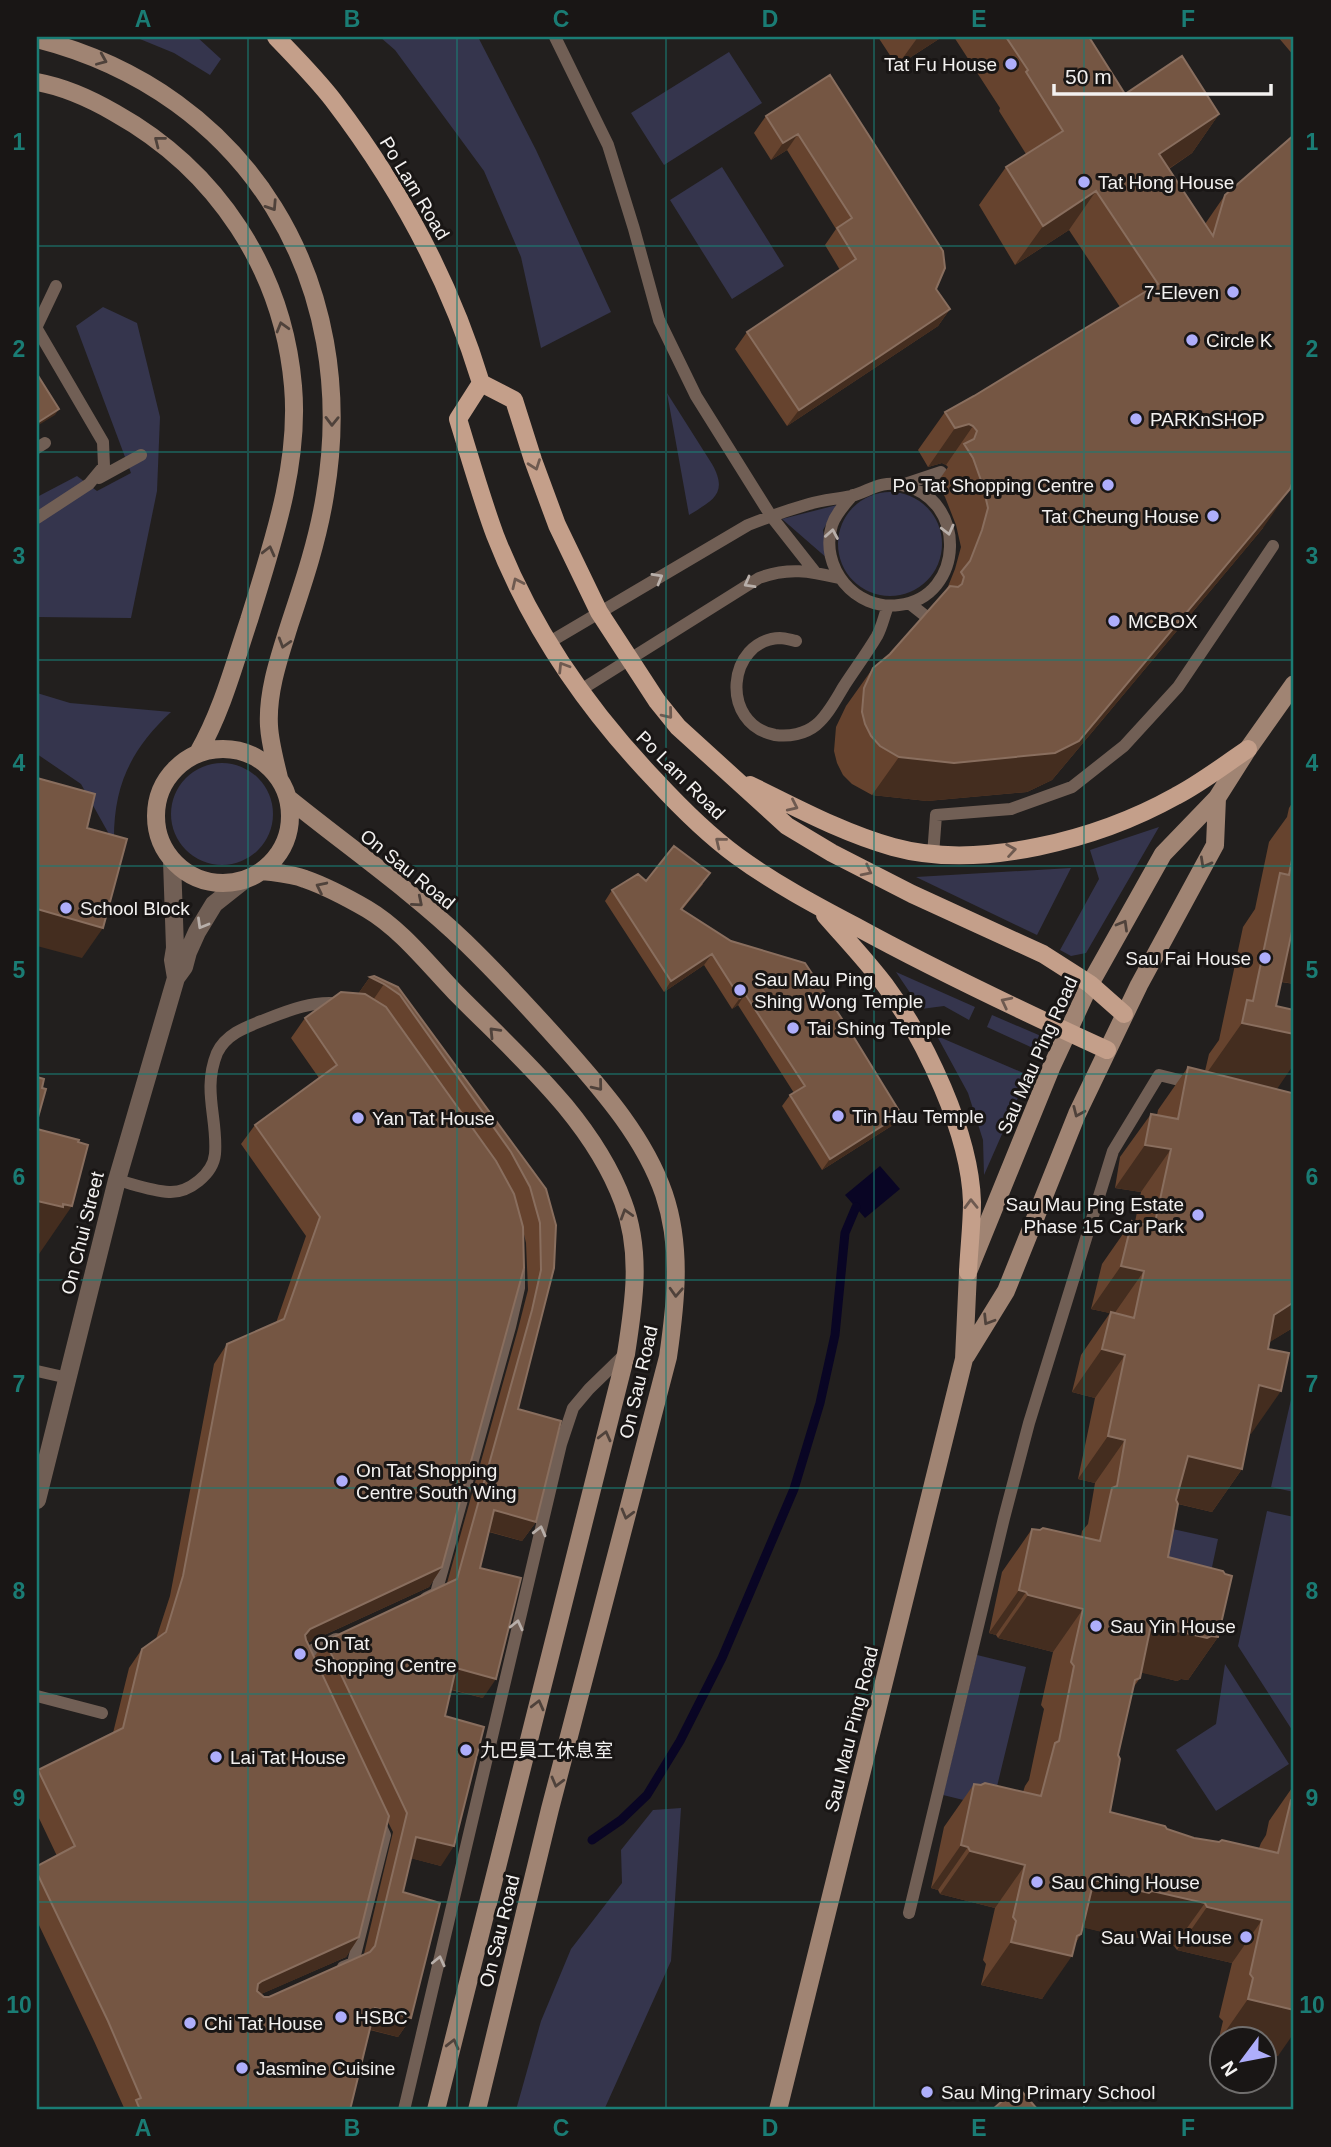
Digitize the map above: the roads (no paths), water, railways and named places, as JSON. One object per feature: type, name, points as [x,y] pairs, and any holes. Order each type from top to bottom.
[{"type":"main road","name":"Po Lam Road","points":[[276,37],[332,99],[396,192],[422,237],[445,287],[468,340],[481,383],[514,400],[557,525],[599,612],[657,701],[678,727],[787,826],[832,853],[912,894],[1043,954],[1090,984],[1124,1014]]},
{"type":"main road","points":[[37,39],[84,53],[112,65],[169,97],[193,115],[237,159],[259,186],[292,240],[311,284],[328,350],[332,444],[319,522],[270,700],[269,726],[279,778],[288,798],[290,818],[287,839],[278,857],[263,871],[243,881],[224,884],[205,882],[187,874],[172,861],[158,838],[155,823],[156,804],[162,786],[184,760],[198,753],[220,748],[242,751],[263,761],[279,778]]},
{"type":"main road","points":[[37,82],[97,103],[142,128],[183,160],[218,197],[247,240],[270,286],[285,335],[293,387],[293,438],[285,489],[267,560],[230,681],[212,728],[198,753]]},
{"type":"main road","name":"Po Lam Road","points":[[481,383],[458,419],[495,536],[521,592],[548,643],[579,691],[612,734],[693,821],[737,856],[818,906],[939,970],[1107,1050]]},
{"type":"main road","name":"Sau Mau Ping Road","points":[[779,2110],[964,1359],[968,1272],[1067,1031],[1090,984],[1163,855],[1217,798],[1294,684]]},
{"type":"main road","points":[[732,776],[845,830],[893,847],[933,855],[999,852],[1087,835],[1125,822],[1178,795],[1248,749]]},
{"type":"main road","name":"On Sau Road","points":[[288,798],[463,941],[518,996],[589,1074],[641,1144],[655,1171],[665,1196],[675,1247],[676,1299],[668,1357],[550,1809],[477,2110]]},
{"type":"main road","name":"Sau Mau Ping Road","points":[[964,1359],[1006,1291],[1077,1114],[1124,1014],[1215,845],[1217,798]]},
{"type":"main road","name":"On Sau Road","points":[[263,871],[303,878],[368,909],[393,929],[540,1079],[576,1122],[612,1177],[631,1228],[635,1255],[635,1282],[626,1354],[436,2110]]},
{"type":"main road","points":[[818,906],[885,985],[934,1065],[964,1152],[972,1201],[968,1272]]},
{"type":"street","name":"On Chui Street","points":[[172,861],[176,948],[173,960],[176,978]]},
{"type":"street","name":"On Chui Street","points":[[37,1500],[117,1180],[176,978],[184,967],[197,932],[214,904],[243,881]]},
{"type":"lane","points":[[555,37],[608,145],[635,229],[659,320],[696,396],[771,516],[814,572]]},
{"type":"lane","points":[[55,286],[37,328],[103,442],[104,466],[89,484]]},
{"type":"lane","points":[[37,518],[89,484],[141,455]]},
{"type":"lane","points":[[902,485],[941,472]]},
{"type":"lane","points":[[548,643],[748,525],[811,503],[853,495],[886,483],[920,491],[935,502],[946,519],[951,539],[950,559],[941,579],[927,594],[909,603],[888,606],[860,597],[839,578],[829,543],[832,524],[853,495]]},
{"type":"lane","points":[[933,855],[936,815],[1011,809],[1072,787],[1124,746],[1178,687],[1273,546]]},
{"type":"lane","points":[[579,691],[759,578],[775,572],[814,572],[839,578]]},
{"type":"lane","points":[[909,603],[928,618]]},
{"type":"lane","points":[[796,641],[780,638],[764,642],[750,652],[740,665],[736,698],[743,713],[754,726],[768,733],[785,736],[801,734],[816,725],[840,703],[878,634],[888,606]]},
{"type":"lane","points":[[117,1180],[171,1192],[189,1188],[205,1176],[215,1157],[210,1105],[211,1077],[218,1051],[230,1036],[247,1026],[308,1004],[335,1003],[359,1007]]},
{"type":"lane","points":[[909,1913],[1029,1423],[1113,1151],[1159,1075],[1213,1088]]},
{"type":"lane","points":[[411,1605],[436,1593],[510,1327],[519,1287],[519,1256]]},
{"type":"lane","points":[[404,2110],[561,1444],[573,1408],[626,1354]]},
{"type":"lane","points":[[37,1371],[68,1378]]},
{"type":"lane","points":[[306,1668],[300,1656],[350,1633]]},
{"type":"lane","points":[[37,1696],[102,1713]]},
{"type":"lane","points":[[328,1974],[353,1963],[385,1835],[374,1811]]},
{"type":"waterway","points":[[592,1840],[621,1820],[647,1795],[680,1741],[722,1658],[794,1489],[820,1403],[835,1335],[845,1233],[856,1207]]},
{"type":"place","name":"Tat Fu House","points":[[1011,64]]},
{"type":"place","name":"Tat Hong House","points":[[1084,182]]},
{"type":"place","name":"7-Eleven","points":[[1233,292]]},
{"type":"place","name":"Circle K","points":[[1192,340]]},
{"type":"place","name":"PARKnSHOP","points":[[1136,419]]},
{"type":"place","name":"Po Tat Shopping Centre","points":[[1108,485]]},
{"type":"place","name":"Tat Cheung House","points":[[1213,516]]},
{"type":"place","name":"MCBOX","points":[[1114,621]]},
{"type":"place","name":"School Block","points":[[66,908]]},
{"type":"place","name":"Sau Fai House","points":[[1265,958]]},
{"type":"place","name":"Sau Mau Ping Shing Wong Temple","points":[[740,990]]},
{"type":"place","name":"Tai Shing Temple","points":[[793,1028]]},
{"type":"place","name":"Tin Hau Temple","points":[[838,1116]]},
{"type":"place","name":"Yan Tat House","points":[[358,1118]]},
{"type":"place","name":"Sau Mau Ping Estate Phase 15 Car Park","points":[[1198,1215]]},
{"type":"place","name":"On Tat Shopping Centre South Wing","points":[[342,1481]]},
{"type":"place","name":"Sau Yin House","points":[[1096,1626]]},
{"type":"place","name":"On Tat Shopping Centre","points":[[300,1654]]},
{"type":"place","name":"九巴員工休息室","points":[[466,1750]]},
{"type":"place","name":"Lai Tat House","points":[[216,1757]]},
{"type":"place","name":"Sau Ching House","points":[[1037,1882]]},
{"type":"place","name":"Sau Wai House","points":[[1246,1937]]},
{"type":"place","name":"HSBC","points":[[341,2017]]},
{"type":"place","name":"Chi Tat House","points":[[190,2023]]},
{"type":"place","name":"Jasmine Cuisine","points":[[242,2068]]},
{"type":"place","name":"Sau Ming Primary School","points":[[927,2092]]}]
